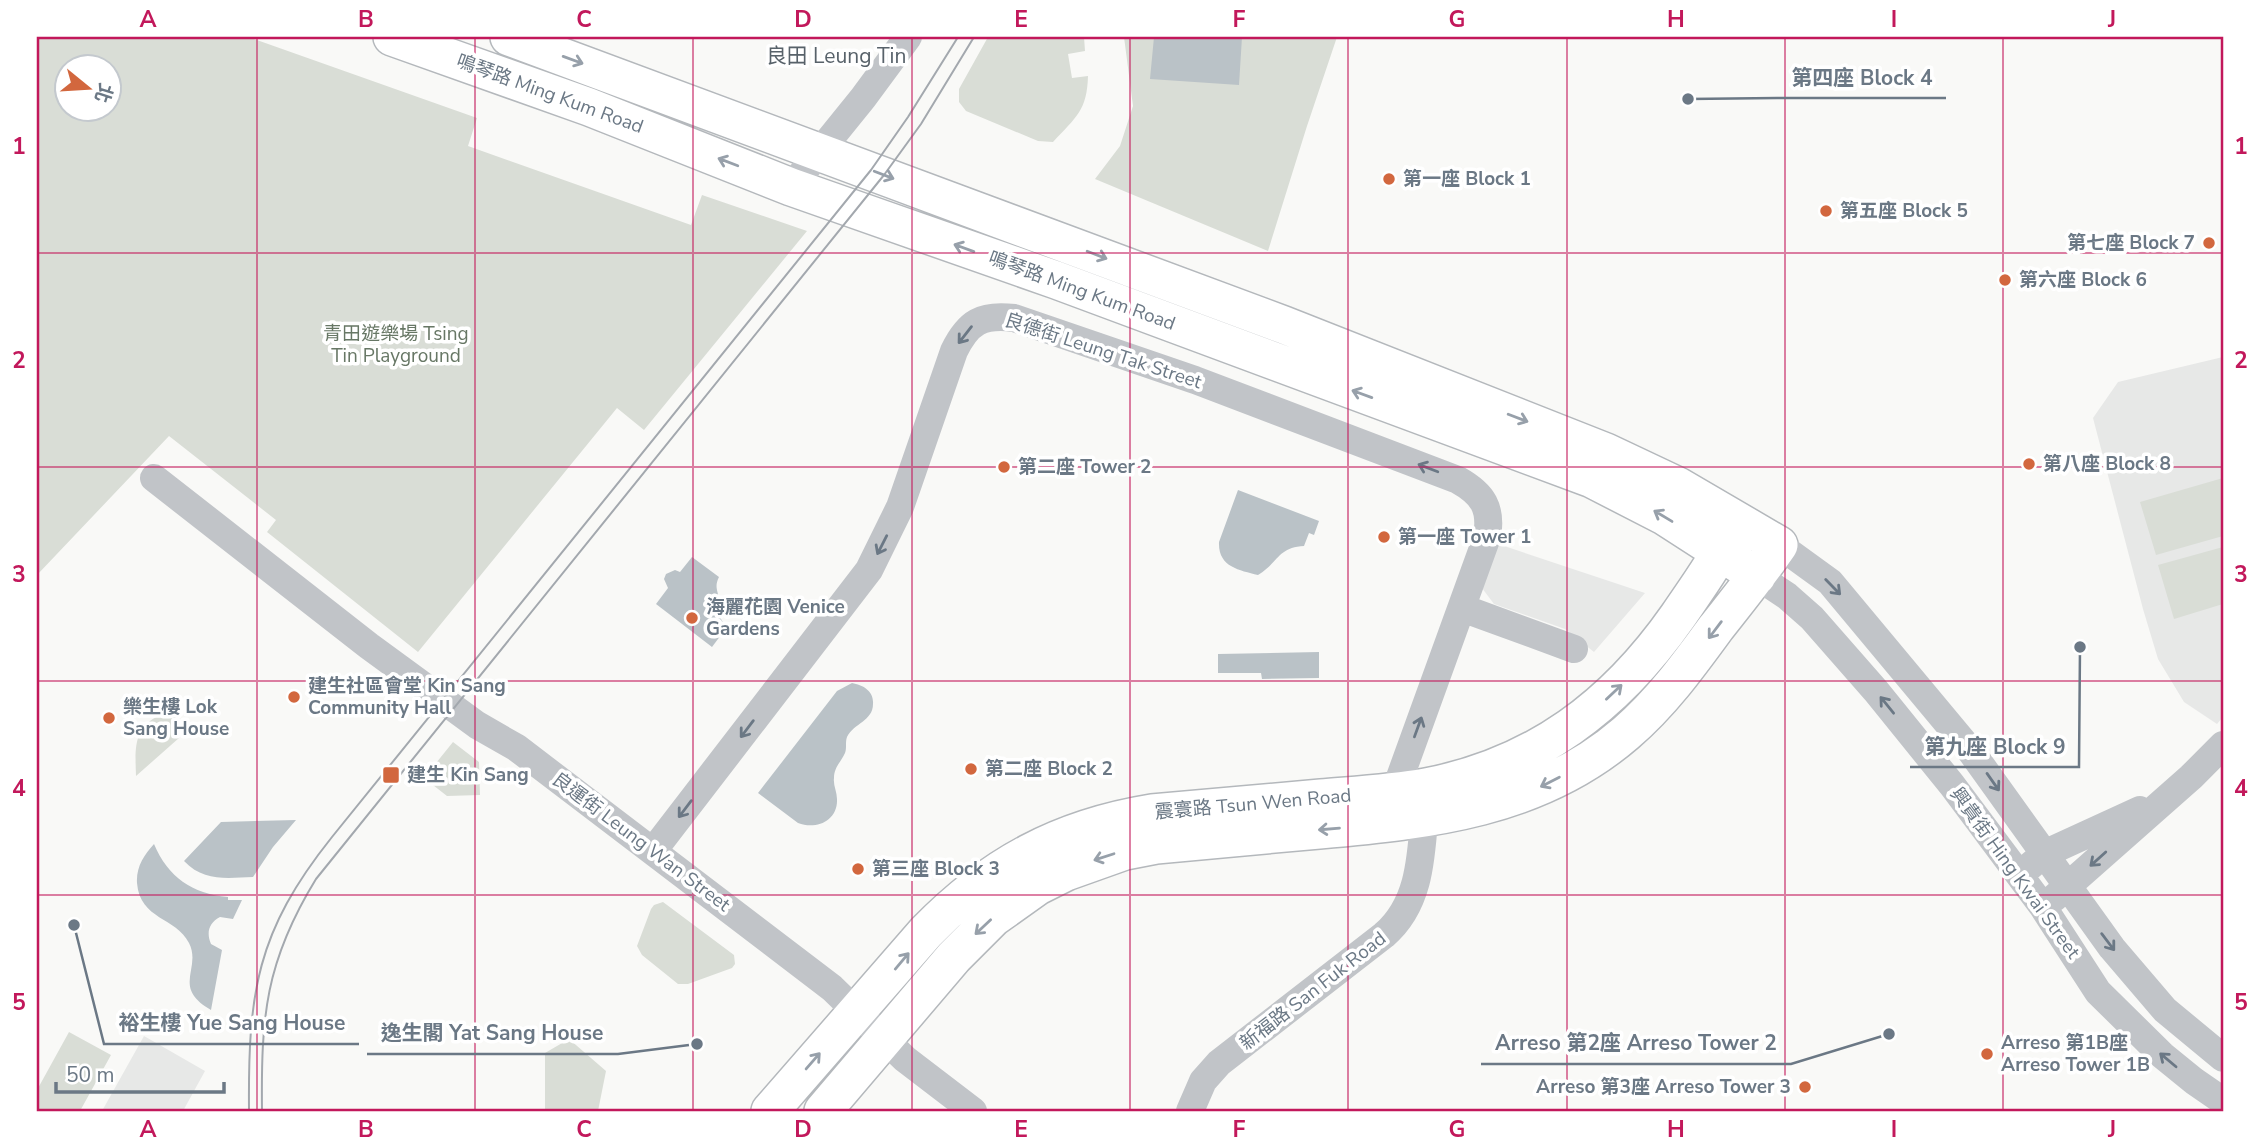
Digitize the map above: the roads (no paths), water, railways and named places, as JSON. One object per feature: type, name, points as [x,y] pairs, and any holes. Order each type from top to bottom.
[{"type":"main road","name":"鳴琴路 Ming Kum Road","points":[[392,37],[589,107],[792,187],[1056,280],[1592,479],[1664,516],[1757,576]]},
{"type":"main road","name":"鳴琴路 Ming Kum Road","points":[[509,37],[1284,326],[1606,452],[1678,486],[1779,545]]},
{"type":"main road","name":"震寰路 Tsun Wen Road","points":[[770,1111],[949,909],[1000,868],[1058,838],[1088,827],[1152,813],[1424,787],[1481,773],[1535,749],[1588,715],[1613,694],[1644,661],[1721,553],[1736,520]]},
{"type":"main road","name":"震寰路 Tsun Wen Road","points":[[823,1111],[954,957],[993,918],[1038,886],[1085,864],[1125,851],[1156,845],[1424,820],[1519,796],[1547,784],[1601,753],[1625,734],[1669,691],[1779,545]]},
{"type":"street","points":[[792,187],[908,37]]},
{"type":"street","name":"良德街 Leung Tak Street","points":[[653,851],[869,570],[900,507],[954,351],[963,334],[977,321],[995,316],[1014,318],[1195,380],[1473,488],[1485,503],[1490,523],[1487,537],[1395,791]]},
{"type":"street","name":"良運街 Leung Wan Street","points":[[154,478],[369,646],[477,725],[517,748],[832,988],[905,1059],[973,1111]]},
{"type":"street","name":"興貴街 Hing Kwai Street","points":[[1779,545],[1830,582],[1970,750],[2112,948],[2165,1010],[2223,1058]]},
{"type":"street","name":"興貴街 Hing Kwai Street","points":[[1757,576],[1787,596],[1829,635],[1952,785],[2043,907],[2098,992],[2162,1055],[2223,1101]]},
{"type":"street","points":[[1462,608],[1574,649]]},
{"type":"street","points":[[2043,907],[2223,745]]},
{"type":"street","points":[[2019,875],[2044,854],[2165,799]]},
{"type":"street","name":"新福路 San Fuk Road","points":[[1191,1111],[1203,1081],[1219,1063],[1384,936],[1401,919],[1411,899],[1419,868],[1424,820]]},
{"type":"tram line","points":[[249,1111],[251,1032],[262,965],[272,934],[307,871],[871,170],[958,37]]},
{"type":"tram line","points":[[262,1111],[265,1018],[276,964],[299,909],[316,879],[884,175],[921,124],[974,37]]},
{"type":"place","name":"第四座 Block 4","points":[[1688,99]]},
{"type":"place","name":"第一座 Block 1","points":[[1389,179]]},
{"type":"place","name":"第五座 Block 5","points":[[1826,211]]},
{"type":"place","name":"第七座 Block 7","points":[[2209,243]]},
{"type":"place","name":"第六座 Block 6","points":[[2005,280]]},
{"type":"place","name":"第八座 Block 8","points":[[2029,464]]},
{"type":"place","name":"第二座 Tower 2","points":[[1004,467]]},
{"type":"place","name":"第一座 Tower 1","points":[[1384,537]]},
{"type":"place","name":"海麗花園 Venice Gardens","points":[[692,618]]},
{"type":"place","name":"第九座 Block 9","points":[[2080,647]]},
{"type":"place","name":"建生社區會堂 Kin Sang Community Hall","points":[[294,697]]},
{"type":"place","name":"樂生樓 Lok Sang House","points":[[109,718]]},
{"type":"place","name":"第二座 Block 2","points":[[971,769]]},
{"type":"place","name":"建生 Kin Sang","points":[[391,775]]},
{"type":"place","name":"第三座 Block 3","points":[[858,869]]},
{"type":"place","name":"裕生樓 Yue Sang House","points":[[74,925]]},
{"type":"place","name":"Arreso 第2座 Arreso Tower 2","points":[[1889,1034]]},
{"type":"place","name":"逸生閣 Yat Sang House","points":[[697,1044]]},
{"type":"place","name":"Arreso 第1B座 Arreso Tower 1B","points":[[1987,1054]]},
{"type":"place","name":"Arreso 第3座 Arreso Tower 3","points":[[1805,1087]]},
{"type":"district","name":"良田 Leung Tin","points":[[836,56]]},
{"type":"park label","name":"青田遊樂場 Tsing Tin Playground","points":[[396,345]]}]
